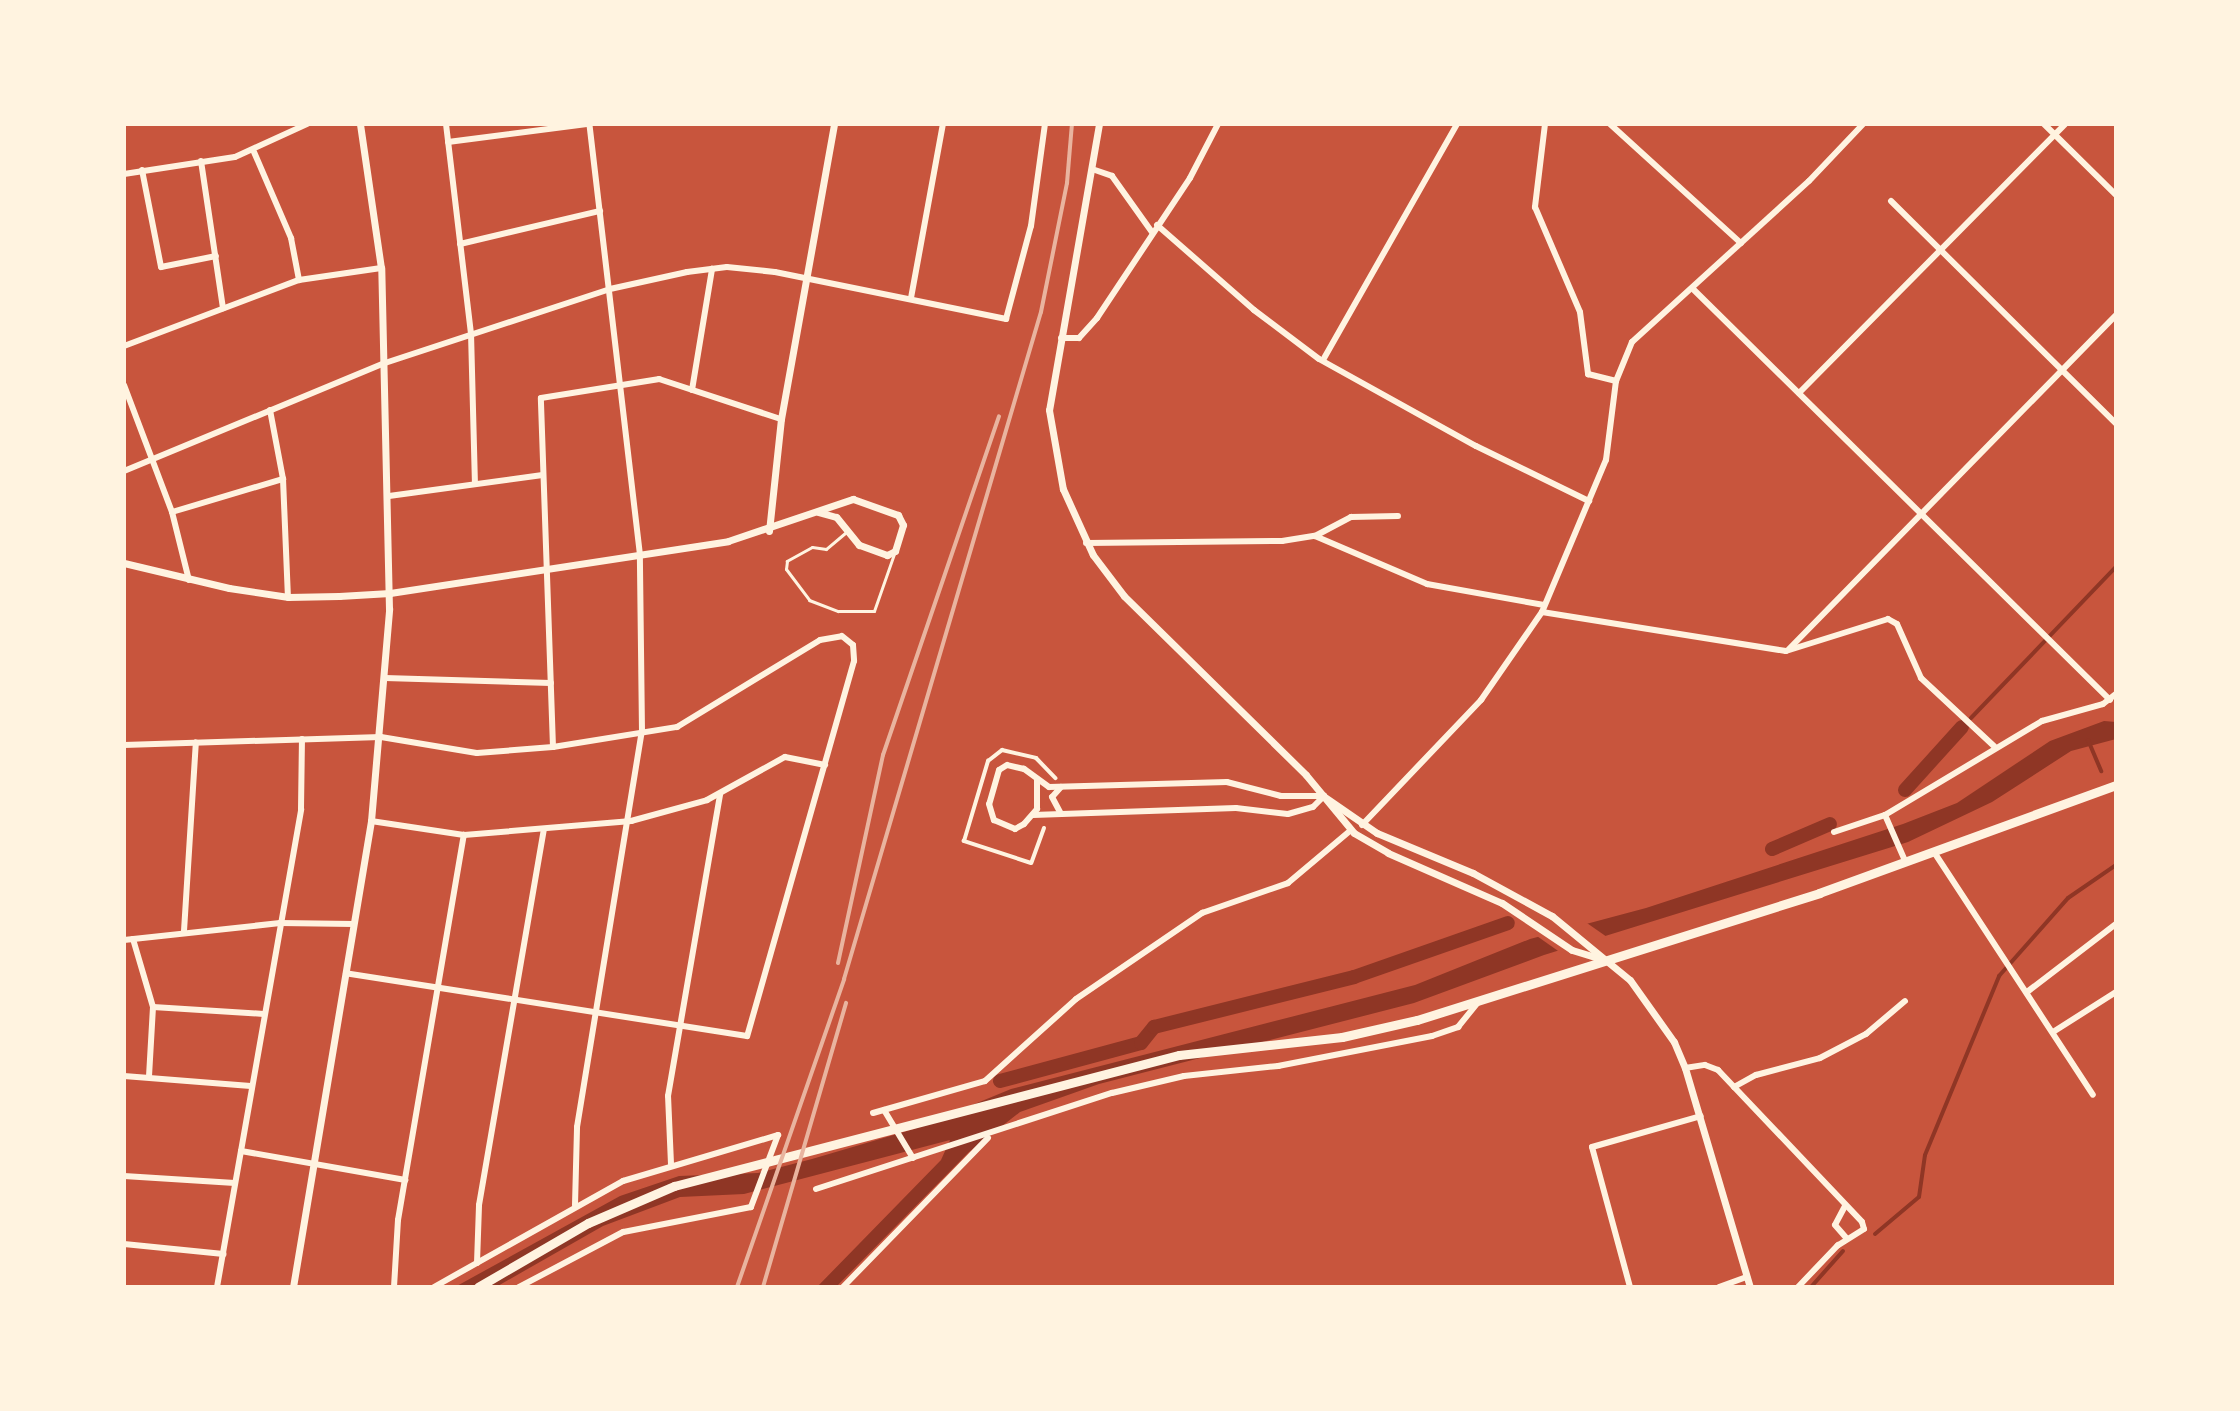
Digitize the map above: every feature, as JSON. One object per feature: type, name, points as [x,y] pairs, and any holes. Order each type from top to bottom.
[{"type":"main road","points":[[478,1287],[588,1223],[674,1186],[1179,1055],[1342,1037],[1479,1001],[1906,863],[2116,785]]},
{"type":"street","points":[[124,174],[254,152],[307,124]]},
{"type":"street","points":[[293,1287],[371,821],[381,737],[390,593],[381,268],[360,124]]},
{"type":"street","points":[[446,124],[471,333],[475,483]]},
{"type":"street","points":[[448,142],[523,128],[588,124],[610,289],[640,555],[642,731],[631,821],[574,1154],[575,1205]]},
{"type":"street","points":[[769,531],[781,419],[834,124]]},
{"type":"street","points":[[911,298],[943,124]]},
{"type":"street","points":[[124,471],[385,363],[471,333],[610,289],[712,269],[806,278],[1006,319],[1031,226],[1045,124]]},
{"type":"street","points":[[1099,124],[1095,170],[1050,393],[1051,436],[1063,489],[1086,543],[1124,596],[1324,796],[1351,830],[1388,853],[1537,923],[1572,950],[1607,961]]},
{"type":"street","points":[[1061,338],[1079,338],[1097,318],[1190,178],[1218,124]]},
{"type":"street","points":[[1323,360],[1457,124]]},
{"type":"street","points":[[1545,124],[1535,207],[1580,312],[1588,374],[1616,381]]},
{"type":"street","points":[[1610,124],[1741,243]]},
{"type":"street","points":[[1362,825],[1481,700],[1543,608],[1606,460],[1616,381],[1632,342],[1694,290],[1863,124]]},
{"type":"street","points":[[2044,124],[2116,195]]},
{"type":"street","points":[[1799,393],[2065,124]]},
{"type":"street","points":[[254,152],[291,238],[299,280]]},
{"type":"street","points":[[201,161],[223,308]]},
{"type":"street","points":[[142,170],[161,267],[216,256]]},
{"type":"street","points":[[1095,170],[1112,176],[1152,232]]},
{"type":"street","points":[[1891,201],[2116,424]]},
{"type":"street","points":[[460,244],[600,211]]},
{"type":"street","points":[[1157,225],[1254,310],[1323,360],[1476,446],[1589,501]]},
{"type":"street","points":[[124,346],[299,280],[381,268]]},
{"type":"street","points":[[692,390],[712,269]]},
{"type":"street","points":[[1694,290],[2110,700]]},
{"type":"street","points":[[1786,651],[2116,315]]},
{"type":"street","points":[[553,747],[541,398],[659,379],[781,419]]},
{"type":"street","points":[[124,385],[172,512],[189,580]]},
{"type":"street","points":[[270,410],[283,479],[288,597]]},
{"type":"street","points":[[389,496],[543,475]]},
{"type":"street","points":[[172,512],[283,479]]},
{"type":"street","points":[[124,563],[189,580],[288,597],[390,593],[640,555],[769,531],[818,512],[853,499],[898,515],[903,525],[895,551],[887,555],[859,545],[836,517],[818,512]]},
{"type":"street","points":[[1315,536],[1351,517],[1398,516]]},
{"type":"street","points":[[1086,543],[1315,536],[1427,584],[1786,651],[1888,619],[1897,624],[1921,678],[1994,746]]},
{"type":"street","points":[[124,745],[381,737],[477,753],[553,747],[688,723],[815,643],[842,636],[855,652],[747,1036],[346,973]]},
{"type":"street","points":[[385,678],[551,683]]},
{"type":"street","points":[[1834,832],[1887,818],[1994,746],[2042,721],[2110,700],[2116,694]]},
{"type":"street","points":[[217,1287],[301,809],[302,739]]},
{"type":"street","points":[[184,931],[196,742]]},
{"type":"street","points":[[1044,828],[1031,863],[964,841],[988,761],[1002,750],[1036,758],[1055,778]]},
{"type":"street","points":[[371,821],[464,835],[631,821],[720,794],[785,757],[825,765]]},
{"type":"street","points":[[1037,779],[1039,800],[1033,815],[1015,829],[994,820],[989,804],[1002,767],[1024,769],[1037,779],[1061,787],[1227,782],[1281,796],[1324,796],[1362,825],[1552,916],[1630,980],[1661,1022],[1685,1068],[1750,1287]]},
{"type":"street","points":[[1061,787],[1052,797],[1061,814]]},
{"type":"street","points":[[671,1164],[668,1096],[720,794]]},
{"type":"street","points":[[1033,815],[1236,808],[1288,814],[1313,807],[1324,796]]},
{"type":"street","points":[[1887,818],[1906,863]]},
{"type":"street","points":[[477,1263],[479,1205],[544,830]]},
{"type":"street","points":[[873,1113],[985,1081],[1076,999],[1202,913],[1288,883],[1351,830]]},
{"type":"street","points":[[394,1287],[405,1180],[464,835]]},
{"type":"street","points":[[1934,852],[2093,1095]]},
{"type":"street","points":[[124,940],[184,931],[280,923],[354,924]]},
{"type":"street","points":[[2027,992],[2116,924]]},
{"type":"street","points":[[133,939],[153,1007],[149,1077]]},
{"type":"street","points":[[2053,1032],[2116,992]]},
{"type":"street","points":[[816,1189],[911,1155],[979,1139],[1063,1106],[1184,1076],[1278,1066],[1432,1036],[1458,1027],[1479,1001]]},
{"type":"street","points":[[1734,1087],[1756,1075],[1820,1058],[1866,1034],[1905,1001]]},
{"type":"street","points":[[153,1007],[264,1014]]},
{"type":"street","points":[[1685,1068],[1712,1067],[1864,1229],[1847,1239],[1798,1287]]},
{"type":"street","points":[[124,1076],[251,1086]]},
{"type":"street","points":[[884,1110],[911,1155]]},
{"type":"street","points":[[1630,1287],[1592,1147],[1701,1116]]},
{"type":"street","points":[[434,1287],[575,1205],[671,1164],[778,1135],[751,1207],[623,1232],[519,1287]]},
{"type":"street","points":[[843,1287],[990,1135]]},
{"type":"street","points":[[241,1151],[405,1180]]},
{"type":"street","points":[[124,1176],[235,1183]]},
{"type":"street","points":[[1845,1206],[1835,1225],[1847,1239]]},
{"type":"street","points":[[124,1244],[223,1254]]},
{"type":"street","points":[[1719,1287],[1747,1277]]},
{"type":"lane","points":[[847,530],[840,541],[826,549],[812,547],[787,561],[786,569],[809,600],[838,611],[874,611],[895,551]]},
{"type":"shaded area","points":[[2104,721],[2116,722],[2116,739],[2071,751],[1992,802],[1908,842],[1544,955],[1414,1003],[1099,1084],[1020,1112],[969,1152],[836,1287],[817,1287],[941,1160],[950,1140],[744,1194],[680,1197],[603,1226],[496,1287],[455,1287],[620,1196],[679,1176],[758,1173],[812,1159],[914,1129],[1011,1089],[1415,985],[1530,939],[1646,908],[1903,824],[1957,803],[2050,741]]},
{"type":"pier","points":[[1584,921],[1607,937],[1561,953],[1534,934]]},
{"type":"waterway","points":[[1971,718],[2116,567]]},
{"type":"waterway","points":[[1905,790],[1962,727]]},
{"type":"waterway","points":[[2088,740],[2101,771]]},
{"type":"waterway","points":[[1772,849],[1830,824]]},
{"type":"waterway","points":[[1875,1234],[1919,1197],[1925,1155],[1999,976],[2068,898],[2116,865]]},
{"type":"waterway","points":[[1000,1081],[1141,1043],[1154,1027],[1354,977],[1508,923]]},
{"type":"waterway","points":[[1811,1287],[1843,1251]]},
{"type":"railway","points":[[737,1287],[844,979],[1041,312],[1067,183],[1072,124]]},
{"type":"railway","points":[[838,963],[883,755],[999,416]]},
{"type":"railway","points":[[763,1287],[846,1003]]}]
